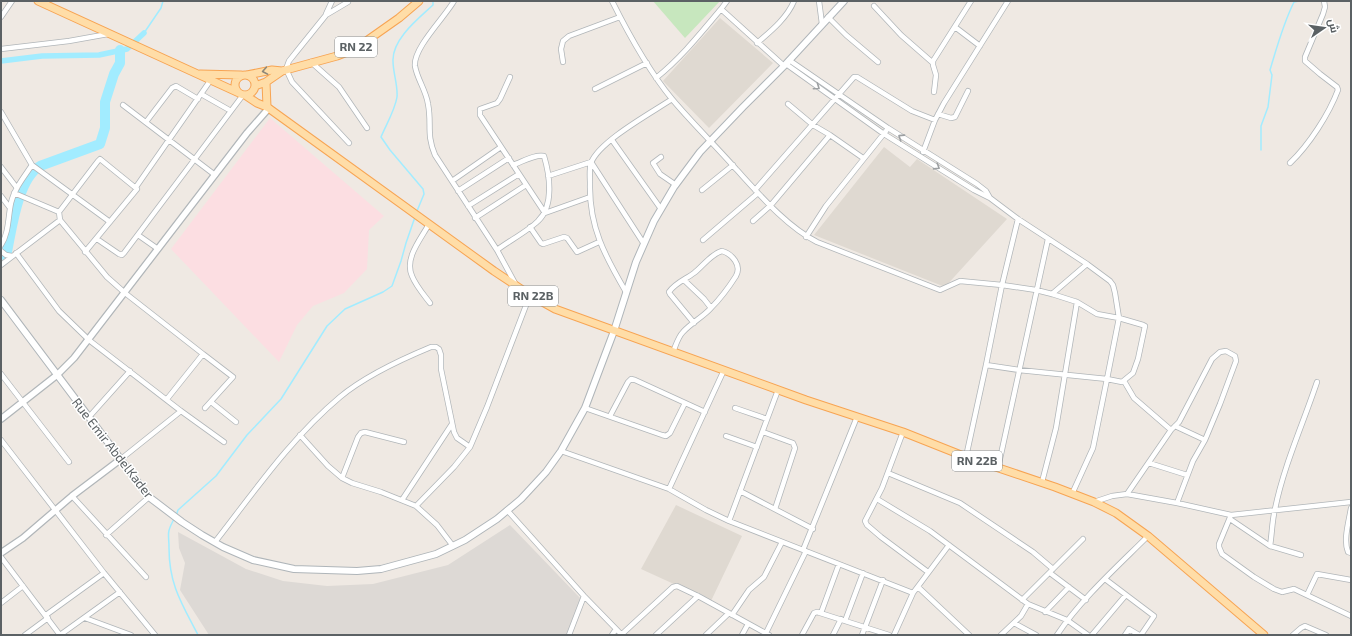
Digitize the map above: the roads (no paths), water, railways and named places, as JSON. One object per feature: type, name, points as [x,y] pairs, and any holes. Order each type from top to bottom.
[{"type":"main road","name":"RN 22","points":[[38,1],[198,74],[210,81],[242,94]]},
{"type":"main road","name":"RN 22","points":[[198,74],[245,75],[272,70],[284,70],[336,56],[354,48],[399,18],[419,1]]},
{"type":"main road","name":"Rue Emir AbdelKader","points":[[1,300],[149,497],[182,522],[215,542],[253,560],[294,569],[349,571],[381,568],[436,554],[465,540],[497,519],[521,499],[546,472],[561,451],[585,408],[644,244],[654,221],[676,184],[700,152],[844,1]]},
{"type":"main road","name":"RN 22","points":[[255,86],[266,82],[284,70]]},
{"type":"main road","points":[[245,75],[254,80],[255,86],[252,93],[242,94],[235,88],[235,81],[245,75]]},
{"type":"main road","points":[[266,82],[268,108]]},
{"type":"main road","name":"RN 22B","points":[[255,86],[264,97],[268,108]]},
{"type":"main road","name":"RN 22B","points":[[242,94],[268,108],[516,286],[555,309],[778,390],[902,432],[966,457],[1042,482],[1094,502],[1116,513],[1148,536],[1264,635]]},
{"type":"street","points":[[1,17],[12,1]]},
{"type":"street","points":[[332,1],[326,15],[296,51],[284,70],[292,82],[349,143]]},
{"type":"street","points":[[454,1],[418,53],[415,64],[417,74],[426,93],[429,105],[429,139],[435,155],[497,250],[516,286]]},
{"type":"street","points":[[612,1],[656,78],[672,99],[757,191],[791,225],[806,236],[830,247],[940,290],[960,281],[1036,290],[1077,302],[1097,314],[1119,318],[1143,325],[1145,329],[1135,370],[1124,381],[1120,382],[1107,379],[986,365]]},
{"type":"street","points":[[656,78],[673,64],[689,47],[727,1]]},
{"type":"street","points":[[757,43],[770,32],[788,11],[794,1]]},
{"type":"street","points":[[819,1],[822,24]]},
{"type":"street","points":[[934,92],[936,75],[933,63],[971,1]]},
{"type":"street","points":[[920,157],[924,151],[935,120],[944,103],[1008,1]]},
{"type":"street","points":[[1290,163],[1311,138],[1328,111],[1338,90],[1337,87],[1305,60],[1323,14],[1325,7],[1324,1]]},
{"type":"street","points":[[326,15],[348,2]]},
{"type":"street","points":[[874,6],[901,35],[933,63]]},
{"type":"street","points":[[721,9],[757,43],[884,134],[974,190],[990,198],[1018,219],[1087,264],[1113,285],[1119,318],[1092,448],[1072,494]]},
{"type":"street","points":[[563,62],[561,49],[563,41],[569,36],[620,17]]},
{"type":"street","points":[[828,17],[846,35],[878,62]]},
{"type":"street","points":[[955,27],[980,46]]},
{"type":"street","points":[[1,49],[69,41],[110,34]]},
{"type":"street","points":[[311,62],[339,87],[367,128]]},
{"type":"street","points":[[595,89],[647,63]]},
{"type":"street","points":[[786,63],[838,94],[888,128],[977,184],[986,191],[990,198]]},
{"type":"street","points":[[510,77],[500,99],[479,112],[545,212]]},
{"type":"street","points":[[703,240],[757,191],[852,79],[857,77],[912,111],[935,120]]},
{"type":"street","points":[[85,252],[137,190],[136,187],[210,81]]},
{"type":"street","points":[[146,122],[172,88],[176,86],[198,99]]},
{"type":"street","points":[[938,114],[951,118],[955,117],[968,91]]},
{"type":"street","points":[[201,94],[231,111]]},
{"type":"street","points":[[96,239],[122,255],[231,111],[242,94]]},
{"type":"street","points":[[626,292],[599,242],[591,213],[591,162],[598,152],[612,140],[672,99]]},
{"type":"street","points":[[788,104],[813,125],[830,134],[863,158]]},
{"type":"street","points":[[123,105],[215,175]]},
{"type":"street","points":[[1,419],[57,375],[74,358],[247,133],[268,108]]},
{"type":"street","points":[[1,112],[35,167],[110,222]]},
{"type":"street","points":[[806,236],[826,206],[888,128]]},
{"type":"street","points":[[753,221],[771,205],[830,134]]},
{"type":"street","points":[[612,140],[661,209]]},
{"type":"street","points":[[452,181],[501,147]]},
{"type":"street","points":[[497,250],[538,222],[545,212],[548,194],[548,176],[544,156],[541,155],[513,165]]},
{"type":"street","points":[[660,157],[653,163],[660,174],[676,184]]},
{"type":"street","points":[[458,191],[508,158]]},
{"type":"street","points":[[136,187],[100,159],[59,212],[60,220],[107,277],[125,293],[233,377],[205,408]]},
{"type":"street","points":[[548,176],[591,162]]},
{"type":"street","points":[[591,162],[644,244]]},
{"type":"street","points":[[702,190],[733,165]]},
{"type":"street","points":[[1,167],[18,193],[59,212]]},
{"type":"street","points":[[1,245],[6,234],[10,208],[35,167]]},
{"type":"street","points":[[468,206],[519,174]]},
{"type":"street","points":[[475,218],[526,185]]},
{"type":"street","points":[[1,196],[10,208]]},
{"type":"street","points":[[545,212],[590,197]]},
{"type":"street","points":[[966,457],[1002,285],[1018,219]]},
{"type":"street","points":[[1,265],[12,255],[60,220]]},
{"type":"street","points":[[426,222],[412,255],[410,271],[412,278],[430,303]]},
{"type":"street","points":[[530,227],[541,243],[543,244],[564,237],[567,238],[577,252],[599,242]]},
{"type":"street","points":[[138,235],[158,249]]},
{"type":"street","points":[[998,468],[1048,239]]},
{"type":"street","points":[[1,251],[12,255],[59,311],[89,340],[224,442]]},
{"type":"street","points":[[673,352],[682,333],[694,323],[711,308],[725,292],[739,270],[738,264],[726,252],[719,252],[671,290],[670,294],[694,323]]},
{"type":"street","points":[[1052,294],[1087,264]]},
{"type":"street","points":[[684,280],[704,299],[711,308]]},
{"type":"street","points":[[416,506],[454,467],[470,447],[530,295]]},
{"type":"street","points":[[1042,482],[1056,428],[1077,302]]},
{"type":"street","points":[[215,542],[300,435],[341,396],[375,374],[432,347],[439,349],[441,355],[441,369],[452,424],[457,438],[470,447]]},
{"type":"street","points":[[1127,494],[1171,430],[1179,422],[1212,359],[1220,352],[1226,351],[1236,356],[1236,361],[1205,440],[1193,461],[1177,503]]},
{"type":"street","points":[[167,399],[203,354]]},
{"type":"street","points":[[669,489],[724,370]]},
{"type":"street","points":[[89,417],[130,371]]},
{"type":"street","points":[[1,374],[69,462]]},
{"type":"street","points":[[610,416],[631,379],[705,412]]},
{"type":"street","points":[[1124,381],[1134,398],[1171,430]]},
{"type":"street","points":[[1270,546],[1275,510],[1294,444],[1317,382]]},
{"type":"street","points":[[729,521],[778,390]]},
{"type":"street","points":[[211,402],[236,422]]},
{"type":"street","points":[[585,408],[666,436],[670,433],[684,403]]},
{"type":"street","points":[[736,408],[767,419]]},
{"type":"street","points":[[1,553],[23,538],[72,496],[181,411]]},
{"type":"street","points":[[507,510],[584,596],[622,635],[673,587],[677,586],[768,634],[805,551],[857,417]]},
{"type":"street","points":[[402,500],[452,424]]},
{"type":"street","points":[[1175,426],[1205,440]]},
{"type":"street","points":[[342,478],[358,437],[361,433],[365,432],[404,442]]},
{"type":"street","points":[[763,432],[795,445],[775,509]]},
{"type":"street","points":[[902,432],[888,473],[877,499],[865,519],[867,525],[928,572]]},
{"type":"street","points":[[300,435],[328,466],[342,478],[416,506],[437,525],[453,546]]},
{"type":"street","points":[[726,436],[757,447]]},
{"type":"street","points":[[1,440],[104,573],[156,635]]},
{"type":"street","points":[[561,451],[669,489],[729,521],[863,572],[913,593]]},
{"type":"street","points":[[1149,463],[1187,475]]},
{"type":"street","points":[[888,473],[960,503],[1033,552],[1051,571],[1086,600]]},
{"type":"street","points":[[740,491],[813,529]]},
{"type":"street","points":[[1094,502],[1112,496],[1127,494],[1177,503],[1231,517],[1270,546],[1301,555]]},
{"type":"street","points":[[72,496],[106,535],[146,577]]},
{"type":"street","points":[[106,535],[149,497]]},
{"type":"street","points":[[877,499],[930,531],[1028,604],[1067,620],[1088,635]]},
{"type":"street","points":[[1231,517],[1275,510],[1351,502]]},
{"type":"street","points":[[1351,508],[1346,550],[1351,553]]},
{"type":"street","points":[[1231,517],[1219,544],[1222,554],[1274,590],[1282,592],[1294,589],[1351,616]]},
{"type":"street","points":[[1057,635],[1067,620],[1104,579],[1148,536]]},
{"type":"street","points":[[1022,600],[1083,539]]},
{"type":"street","points":[[706,635],[730,614],[750,590],[764,577],[782,542]]},
{"type":"street","points":[[894,635],[913,593],[949,545]]},
{"type":"street","points":[[1,558],[47,616],[60,635],[120,592]]},
{"type":"street","points":[[821,613],[839,564]]},
{"type":"street","points":[[833,635],[843,620],[863,572]]},
{"type":"street","points":[[26,635],[47,616],[104,573]]},
{"type":"street","points":[[1306,595],[1317,574],[1351,580]]},
{"type":"street","points":[[1104,579],[1154,616],[1140,635],[1129,629],[1125,635]]},
{"type":"street","points":[[862,635],[883,580]]},
{"type":"street","points":[[1,603],[23,586]]},
{"type":"street","points":[[918,587],[969,635]]},
{"type":"street","points":[[1045,612],[1069,587]]},
{"type":"street","points":[[569,635],[584,596]]},
{"type":"street","points":[[656,635],[698,596]]},
{"type":"street","points":[[1092,635],[1126,596]]},
{"type":"street","points":[[1001,635],[1021,616],[1028,604]]},
{"type":"street","points":[[802,635],[814,613],[817,612],[889,635]]},
{"type":"street","points":[[85,618],[131,635]]},
{"type":"street","points":[[1014,623],[1036,635]]},
{"type":"street","points":[[742,635],[748,624]]},
{"type":"street","points":[[1293,635],[1305,626],[1326,635]]},
{"type":"street","points":[[612,635],[616,629]]},
{"type":"waterway","points":[[144,33],[161,8],[163,1]]},
{"type":"waterway","points":[[417,211],[424,194],[423,189],[381,137],[397,97],[393,61],[397,45],[407,30],[433,5],[433,1]]},
{"type":"waterway","points":[[1261,150],[1261,126],[1268,107],[1272,75],[1270,70],[1280,36],[1290,10],[1294,2],[1299,1]]},
{"type":"waterway","points":[[1,61],[42,56],[99,55],[127,49],[144,33]]},
{"type":"waterway","points":[[1,255],[7,252],[17,205],[21,193],[32,172],[40,166],[100,144],[105,128],[105,102],[114,74],[120,63],[120,50]]},
{"type":"waterway","points":[[176,516],[178,510],[216,476],[247,435],[281,399],[327,326],[345,309],[383,292],[392,286],[415,217]]},
{"type":"waterway","points":[[174,519],[168,534],[171,573],[178,594],[198,635]]}]
